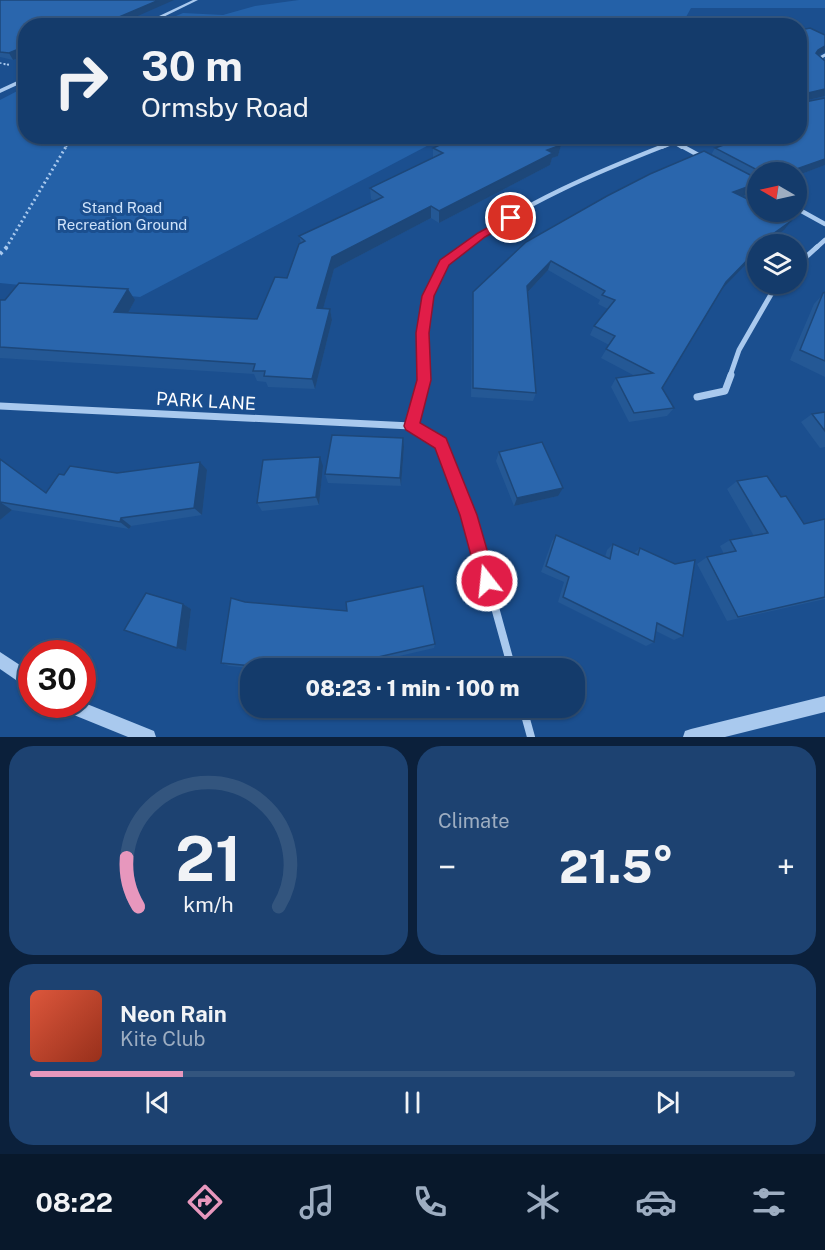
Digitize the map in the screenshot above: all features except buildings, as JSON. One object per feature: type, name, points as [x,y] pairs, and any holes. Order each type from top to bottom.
[{"type":"street","points":[[157,18],[196,0]]},
{"type":"street","points":[[825,55],[816,60],[825,68]]},
{"type":"street","points":[[0,91],[18,83]]},
{"type":"street","points":[[509,658],[469,515],[441,443],[411,426],[424,380],[422,333],[428,296],[444,263],[481,235],[526,209],[614,165],[669,144]]},
{"type":"street","points":[[678,144],[705,159]]},
{"type":"street","points":[[807,214],[825,224]]},
{"type":"street","points":[[807,256],[825,240]]},
{"type":"street","points":[[697,397],[725,391],[739,350],[769,294]]},
{"type":"street","name":"PARK LANE","points":[[0,406],[411,426]]},
{"type":"street","points":[[0,660],[18,673]]},
{"type":"street","points":[[690,737],[825,704]]},
{"type":"street","points":[[96,716],[148,737]]},
{"type":"street","points":[[526,718],[531,737]]},
{"type":"path","points":[[0,254],[9,245],[67,144]]},
{"type":"green space","points":[[299,0],[825,0],[825,8],[691,8],[685,18],[171,18],[183,13],[223,15],[255,6]]},
{"type":"green space","name":"Stand Road Recreation Ground","points":[[18,91],[18,144],[431,144],[140,297],[0,283],[0,100]]},
{"type":"route","points":[[487,581],[469,515],[441,443],[411,426],[424,380],[422,333],[428,296],[444,263],[481,235],[511,218]]}]
